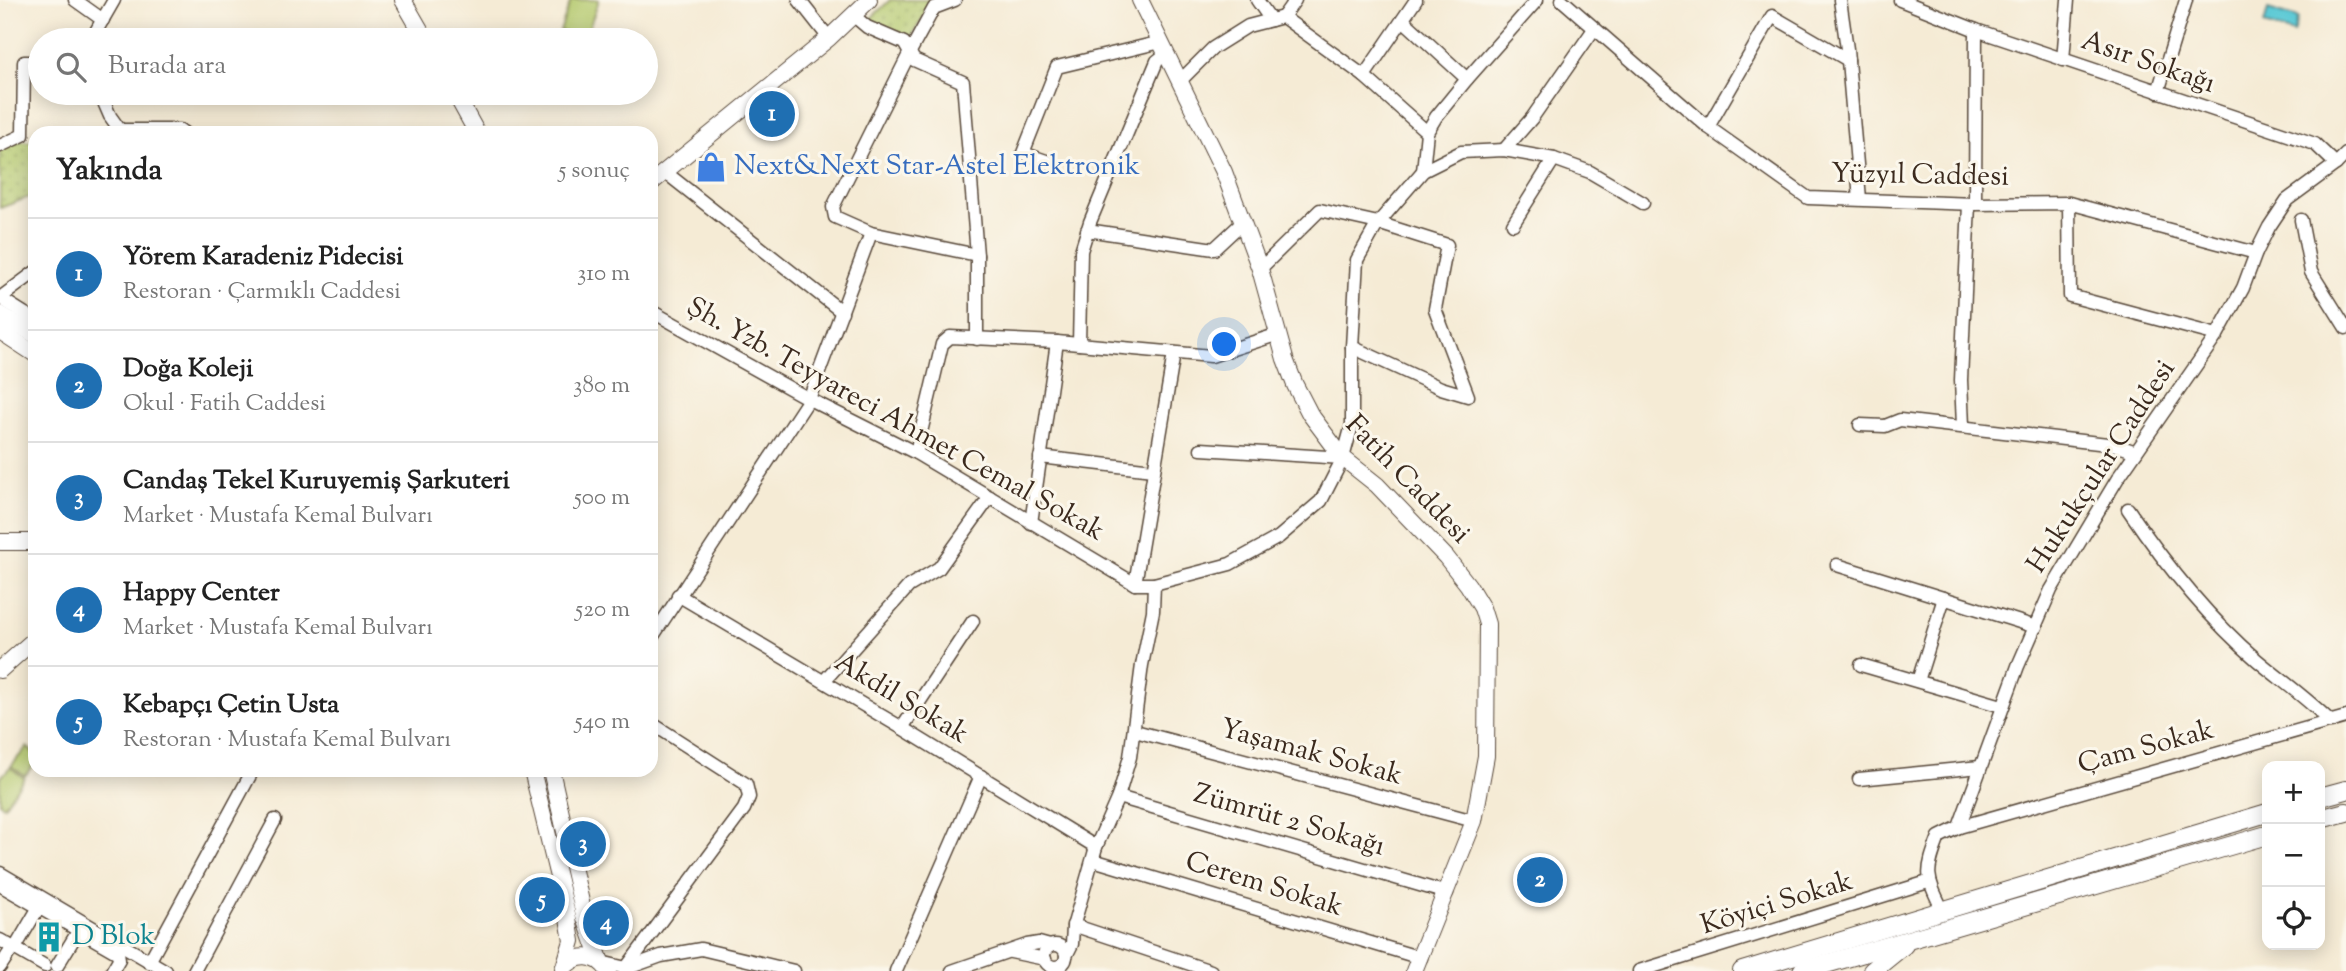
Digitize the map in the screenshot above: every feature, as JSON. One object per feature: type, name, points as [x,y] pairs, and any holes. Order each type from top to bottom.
[{"type":"highway","points":[[2325,796],[2346,790]]},
{"type":"highway","points":[[2325,818],[2346,812]]},
{"type":"highway","points":[[1742,971],[2262,814]]},
{"type":"highway","points":[[1802,971],[2262,836]]},
{"type":"highway","points":[[1872,971],[1894,951],[1917,937]]},
{"type":"main road","points":[[403,0],[419,28]]},
{"type":"main road","points":[[658,178],[829,38],[870,0]]},
{"type":"main road","name":"Fatih Caddesi","points":[[1140,0],[1224,172],[1261,269],[1295,385],[1311,414],[1343,458],[1377,485],[1446,557],[1468,585],[1482,608],[1487,624],[1486,756],[1474,821],[1418,964]]},
{"type":"main road","points":[[462,105],[473,126]]},
{"type":"main road","points":[[0,314],[28,331]]},
{"type":"main road","points":[[0,331],[28,349]]},
{"type":"main road","points":[[0,541],[28,541]]},
{"type":"main road","points":[[0,670],[28,645]]},
{"type":"main road","points":[[534,777],[572,941],[563,969]]},
{"type":"main road","points":[[552,777],[584,915],[605,967]]},
{"type":"main road","points":[[563,969],[578,957],[594,958],[605,967]]},
{"type":"street","points":[[75,0],[103,20]]},
{"type":"street","points":[[98,28],[114,0]]},
{"type":"street","points":[[799,0],[829,38]]},
{"type":"street","points":[[955,0],[934,8],[833,207],[835,217],[871,233],[976,255]]},
{"type":"street","points":[[1257,0],[1277,19],[1364,76],[1427,132]]},
{"type":"street","points":[[1181,80],[1213,48],[1248,26],[1277,19],[1295,0]]},
{"type":"street","points":[[1364,76],[1416,0]]},
{"type":"street","points":[[1423,171],[1427,132],[1466,79],[1537,0]]},
{"type":"street","name":"Yüzyıl Caddesi","points":[[1562,0],[1708,127],[1808,198],[1972,204],[2069,203],[2256,253]]},
{"type":"street","points":[[1840,0],[1860,199]]},
{"type":"street","name":"Asır Sokağı","points":[[1900,0],[1976,30],[2315,144],[2336,164]]},
{"type":"street","points":[[2063,60],[2068,0]]},
{"type":"street","points":[[2158,92],[2186,0]]},
{"type":"street","points":[[854,16],[867,27],[904,43],[914,60],[963,82],[976,255],[977,339]]},
{"type":"street","points":[[1708,127],[1772,16],[1848,61]]},
{"type":"street","points":[[1403,20],[1466,79]]},
{"type":"street","points":[[1504,150],[1532,118],[1594,29]]},
{"type":"street","points":[[1963,426],[1961,380],[1972,204],[1976,30]]},
{"type":"street","points":[[1052,163],[1023,153],[1058,67],[1164,47]]},
{"type":"street","points":[[1079,344],[1081,251],[1087,230],[1164,47]]},
{"type":"street","points":[[0,146],[23,135],[24,62],[28,62]]},
{"type":"street","points":[[105,105],[116,126]]},
{"type":"street","points":[[1174,353],[1135,584],[1154,584],[1230,564],[1279,537],[1321,502],[1343,458],[1352,425],[1352,347],[1357,260],[1378,223],[1423,171],[1461,152],[1504,150],[1554,159],[1590,172],[1643,203]]},
{"type":"street","name":"Hukukçular Caddesi","points":[[1928,882],[1930,861],[1939,838],[1959,827],[2002,706],[2051,590],[2118,478],[2217,335],[2243,288],[2269,227],[2287,200],[2346,154]]},
{"type":"street","points":[[1513,224],[1554,159]]},
{"type":"street","points":[[665,172],[842,312]]},
{"type":"street","points":[[2069,203],[2070,296],[2217,335]]},
{"type":"street","points":[[1261,269],[1320,210],[1378,223],[1447,245],[1435,309],[1468,396],[1441,388],[1352,347]]},
{"type":"street","points":[[2301,220],[2311,272],[2346,328]]},
{"type":"street","points":[[1087,230],[1214,249],[1242,222]]},
{"type":"street","points":[[658,628],[809,399],[871,233]]},
{"type":"street","points":[[28,277],[0,298],[28,316]]},
{"type":"street","name":"Şh. Yzb. Teyyareci Ahmet Cemal Sokak","points":[[658,315],[809,399],[916,453],[1135,584]]},
{"type":"street","points":[[916,453],[942,344],[950,337],[1057,342],[1211,356],[1279,334]]},
{"type":"street","points":[[1031,523],[1057,342]]},
{"type":"street","points":[[1860,425],[1885,426],[1900,420],[1963,426],[2116,445],[2136,452]]},
{"type":"street","points":[[1201,449],[1343,458]]},
{"type":"street","points":[[1040,457],[1153,470]]},
{"type":"street","points":[[824,681],[909,586],[939,568],[990,497]]},
{"type":"street","points":[[2127,509],[2192,596],[2256,660],[2305,696],[2331,722]]},
{"type":"street","points":[[1837,565],[2036,627]]},
{"type":"street","points":[[1011,952],[1056,966],[1065,962],[1095,853],[1118,797],[1130,757],[1142,665],[1153,611],[1154,584]]},
{"type":"street","name":"Akdil Sokak","points":[[678,596],[981,776],[1095,853]]},
{"type":"street","points":[[1918,681],[1944,598]]},
{"type":"street","points":[[902,728],[973,621]]},
{"type":"street","points":[[1861,664],[2002,706]]},
{"type":"street","name":"Çam Sokak","points":[[1959,827],[2346,717]]},
{"type":"street","points":[[624,970],[744,809],[749,797],[746,784],[658,727]]},
{"type":"street","name":"Yaşamak Sokak","points":[[1135,731],[1474,821]]},
{"type":"street","points":[[1859,779],[1980,767]]},
{"type":"street","points":[[896,971],[981,776]]},
{"type":"street","points":[[149,962],[249,777]]},
{"type":"street","points":[[555,790],[557,777]]},
{"type":"street","name":"Zümrüt 2 Sokağı","points":[[1118,797],[1447,892]]},
{"type":"street","points":[[194,971],[275,820]]},
{"type":"street","name":"Cerem Sokak","points":[[1095,853],[1418,964]]},
{"type":"street","points":[[0,873],[166,971]]},
{"type":"street","points":[[1928,882],[1942,909]]},
{"type":"street","name":"Köyiçi Sokak","points":[[1639,971],[1655,969],[1928,882]]},
{"type":"street","points":[[0,884],[118,953],[120,959],[112,971]]},
{"type":"street","points":[[0,967],[39,907]]},
{"type":"street","points":[[1046,964],[1045,951],[1073,926]]},
{"type":"street","points":[[1073,926],[1211,971]]},
{"type":"street","points":[[0,940],[51,968],[79,930]]},
{"type":"street","points":[[952,971],[1040,943],[1061,946],[1065,962]]},
{"type":"street","points":[[605,967],[624,970],[661,956],[701,949],[794,971]]},
{"type":"green space","points":[[571,0],[599,0],[589,28],[561,28]]},
{"type":"green space","points":[[890,0],[942,0],[931,4],[910,39],[867,22]]},
{"type":"green space","points":[[14,140],[28,141],[28,198],[0,208],[0,147]]},
{"type":"green space","points":[[28,748],[28,772],[25,776],[11,766]]},
{"type":"green space","points":[[10,767],[24,778],[4,806],[0,803],[0,778]]},
{"type":"water","points":[[2268,9],[2298,18],[2294,33],[2264,24]]},
{"type":"place","name":"Yörem Karadeniz Pidecisi","points":[[772,114]]},
{"type":"place","name":"Next&Next Star-Astel Elektronik","points":[[711,167]]},
{"type":"place","name":"Candaş Tekel Kuruyemiş Şarkuteri","points":[[583,844]]},
{"type":"place","name":"Doğa Koleji","points":[[1540,880]]},
{"type":"place","name":"Kebapçı Çetin Usta","points":[[542,900]]},
{"type":"place","name":"Happy Center","points":[[606,923]]},
{"type":"place","name":"D Blok","points":[[49,937]]}]
